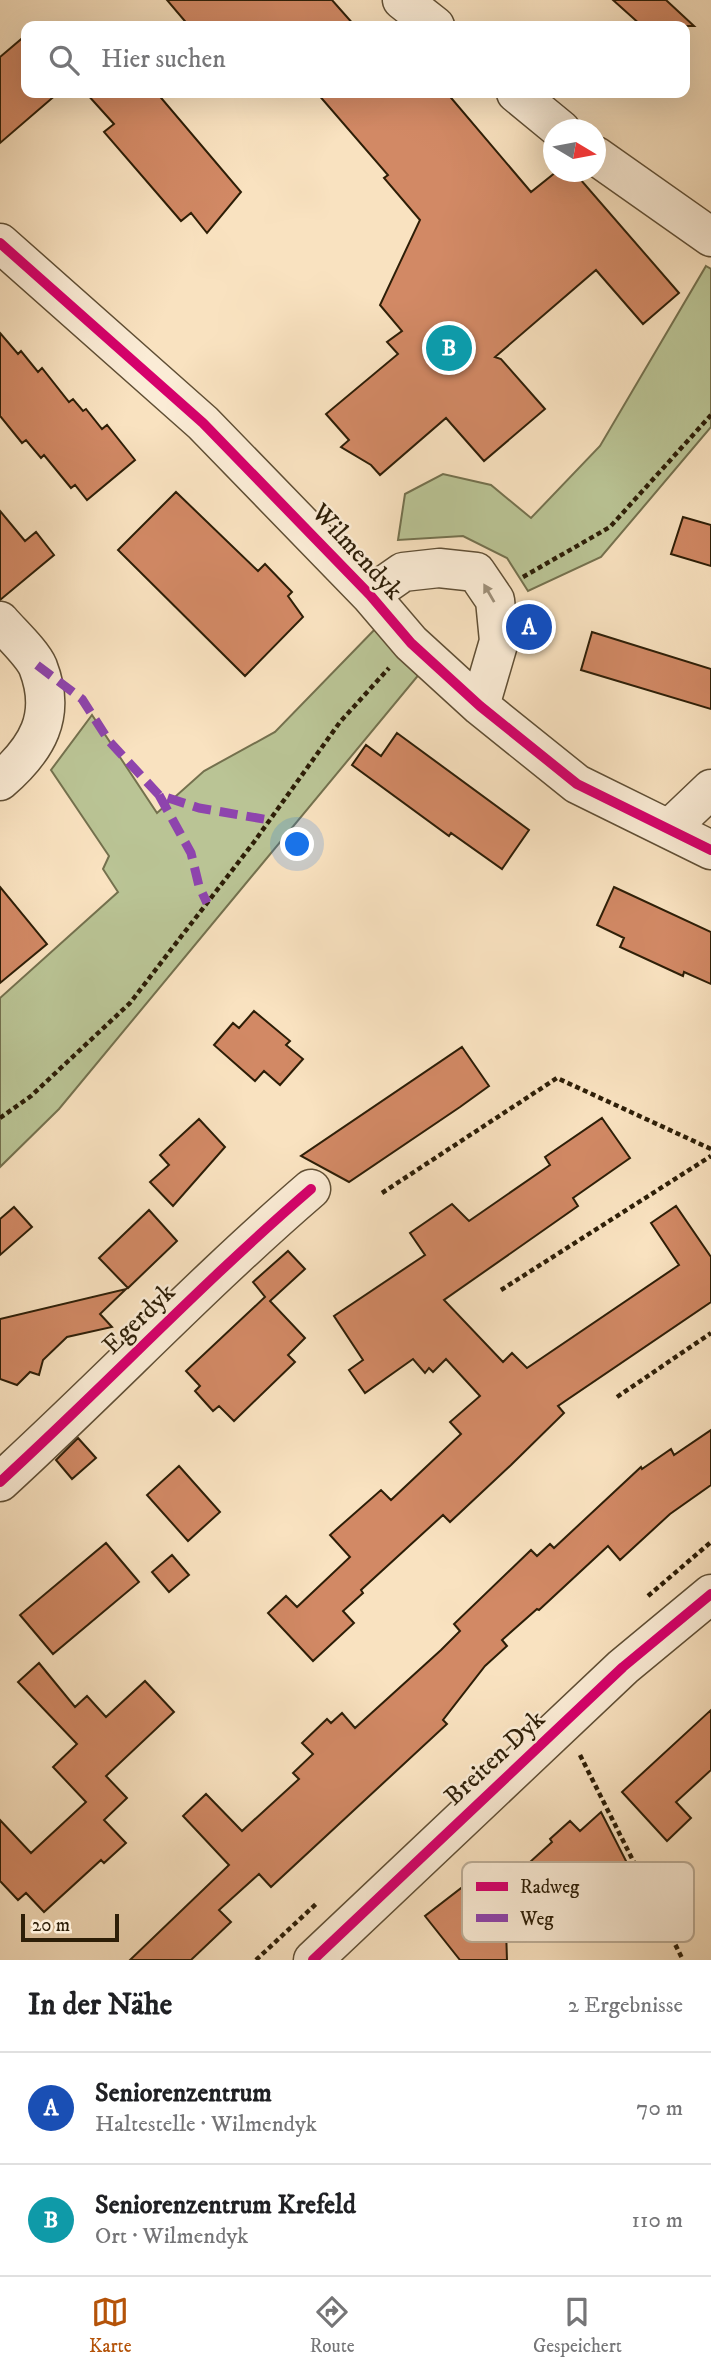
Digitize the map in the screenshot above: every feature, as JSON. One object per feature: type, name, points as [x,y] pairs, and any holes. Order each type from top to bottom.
[{"type":"street","points":[[402,0],[429,21]]},
{"type":"street","points":[[522,98],[548,119]]},
{"type":"street","points":[[606,163],[711,237]]},
{"type":"street","name":"Wilmendyk","points":[[0,243],[203,423],[370,596],[411,643],[480,706],[577,784],[711,850]]},
{"type":"street","points":[[370,596],[403,572],[439,568],[476,572],[495,600],[499,640],[480,706]]},
{"type":"street","points":[[0,621],[37,665],[45,699],[41,732],[20,764],[0,780]]},
{"type":"street","points":[[669,830],[711,789]]},
{"type":"street","name":"Egerdyk","points":[[0,1482],[244,1247],[311,1189]]},
{"type":"street","name":"Breiten Dyk","points":[[313,1960],[623,1667],[711,1594]]},
{"type":"path","points":[[495,600],[520,578],[610,527],[711,415]]},
{"type":"path","points":[[0,1118],[31,1096],[130,1003],[254,842],[340,722],[411,643]]},
{"type":"path","points":[[382,1193],[557,1078],[711,1149]]},
{"type":"path","points":[[500,1290],[711,1156]]},
{"type":"path","points":[[617,1397],[711,1333]]},
{"type":"path","points":[[563,1723],[635,1862]]},
{"type":"path","points":[[674,1942],[683,1960]]},
{"type":"green space","points":[[706,266],[711,269],[711,427],[601,557],[528,591],[507,558],[463,536],[398,540],[405,494],[443,474],[491,485],[531,518],[600,446]]},
{"type":"green space","points":[[379,625],[421,672],[59,1109],[0,1167],[0,998],[118,892],[103,869],[109,856],[51,770],[92,715],[157,813],[204,771],[275,732]]},
{"type":"building","points":[[167,0],[332,0],[351,21],[185,21]]},
{"type":"building","points":[[613,0],[666,0],[689,21],[636,21]]},
{"type":"building","points":[[21,39],[21,98],[52,98],[0,143],[0,57]]},
{"type":"building","points":[[91,98],[161,98],[241,192],[207,233],[191,213],[181,221],[104,132],[114,124]]},
{"type":"building","points":[[321,98],[451,98],[531,192],[544,182],[583,182],[679,293],[643,324],[596,270],[495,357],[501,359],[545,409],[484,461],[446,418],[380,475],[371,465],[341,447],[349,440],[326,414],[398,354],[387,342],[402,331],[380,305],[420,220],[384,178],[388,175]]},
{"type":"building","points":[[0,333],[18,354],[21,351],[38,372],[42,368],[69,402],[73,399],[83,411],[86,409],[102,429],[107,425],[135,460],[87,500],[75,485],[71,488],[44,455],[41,458],[26,440],[22,443],[0,416]]},
{"type":"building","points":[[176,492],[258,571],[265,564],[292,592],[288,596],[303,617],[245,676],[118,550]]},
{"type":"building","points":[[0,511],[25,541],[36,532],[54,555],[0,600]]},
{"type":"building","points":[[683,517],[711,525],[711,566],[671,554]]},
{"type":"building","points":[[592,632],[711,669],[711,709],[581,670]]},
{"type":"building","points":[[397,733],[529,830],[502,869],[451,833],[449,836],[352,765],[366,745],[381,756]]},
{"type":"building","points":[[0,887],[47,944],[0,983]]},
{"type":"building","points":[[614,887],[711,932],[711,984],[684,972],[683,976],[620,947],[624,938],[597,925]]},
{"type":"building","points":[[254,1011],[290,1041],[286,1045],[303,1059],[280,1085],[264,1071],[255,1081],[214,1045],[233,1023],[239,1028]]},
{"type":"building","points":[[462,1047],[489,1086],[460,1107],[349,1182],[301,1156]]},
{"type":"building","points":[[602,1118],[630,1158],[573,1198],[578,1206],[444,1300],[503,1362],[512,1353],[527,1368],[679,1265],[651,1223],[676,1206],[711,1257],[711,1302],[558,1406],[564,1413],[450,1522],[443,1515],[361,1590],[363,1593],[343,1611],[354,1623],[313,1661],[268,1613],[286,1596],[297,1607],[350,1557],[330,1535],[381,1490],[391,1500],[461,1434],[450,1422],[480,1396],[446,1359],[433,1372],[429,1368],[425,1373],[413,1359],[365,1393],[349,1370],[363,1360],[334,1316],[425,1255],[410,1233],[452,1204],[469,1221],[550,1165],[545,1157]]},
{"type":"building","points":[[199,1119],[225,1147],[173,1206],[150,1182],[169,1165],[160,1155]]},
{"type":"building","points":[[14,1207],[32,1227],[0,1255],[0,1219]]},
{"type":"building","points":[[149,1210],[177,1241],[128,1288],[99,1258]]},
{"type":"building","points":[[288,1251],[305,1269],[270,1301],[305,1338],[288,1355],[295,1362],[234,1421],[219,1406],[213,1411],[195,1391],[200,1386],[186,1371],[265,1297],[253,1282]]},
{"type":"building","points":[[126,1289],[100,1314],[112,1327],[67,1337],[43,1360],[39,1375],[30,1372],[17,1385],[0,1379],[0,1319]]},
{"type":"building","points":[[711,1430],[711,1485],[670,1514],[620,1560],[608,1546],[539,1610],[502,1640],[507,1646],[485,1666],[443,1720],[447,1724],[271,1887],[259,1874],[219,1910],[231,1922],[191,1960],[130,1960],[229,1865],[183,1816],[206,1794],[242,1831],[299,1779],[293,1773],[313,1754],[302,1743],[327,1719],[331,1723],[342,1713],[355,1728],[460,1631],[454,1624],[531,1550],[537,1556],[550,1544],[554,1548],[641,1467],[642,1469],[671,1449],[674,1455]]},
{"type":"building","points":[[78,1438],[96,1458],[72,1479],[56,1460]]},
{"type":"building","points":[[179,1466],[220,1512],[188,1541],[147,1495]]},
{"type":"building","points":[[106,1543],[139,1582],[53,1654],[20,1615]]},
{"type":"building","points":[[172,1555],[189,1575],[169,1592],[152,1572]]},
{"type":"building","points":[[39,1663],[75,1707],[87,1696],[106,1717],[145,1681],[174,1712],[106,1776],[127,1798],[104,1820],[126,1843],[104,1863],[101,1860],[44,1912],[26,1893],[18,1900],[0,1881],[0,1820],[31,1853],[86,1802],[53,1767],[77,1744],[18,1682]]},
{"type":"building","points":[[711,1710],[711,1770],[676,1802],[691,1818],[667,1841],[622,1792]]},
{"type":"building","points":[[601,1812],[627,1862],[530,1862],[570,1821],[580,1831]]},
{"type":"building","points":[[462,1887],[462,1942],[506,1942],[507,1960],[460,1960],[425,1916]]},
{"type":"marked path","points":[[37,665],[82,699],[109,741],[159,795],[199,808],[269,820]]},
{"type":"marked path","points":[[159,795],[191,853],[199,886],[207,903]]},
{"type":"cycle path","points":[[0,243],[203,423],[370,595],[411,643],[480,706],[577,784],[711,850]]},
{"type":"cycle path","points":[[0,1482],[311,1189]]},
{"type":"cycle path","points":[[313,1960],[623,1667],[711,1594]]},
{"type":"place","name":"Seniorenzentrum Krefeld","points":[[449,348]]},
{"type":"place","name":"Seniorenzentrum","points":[[529,627]]}]
